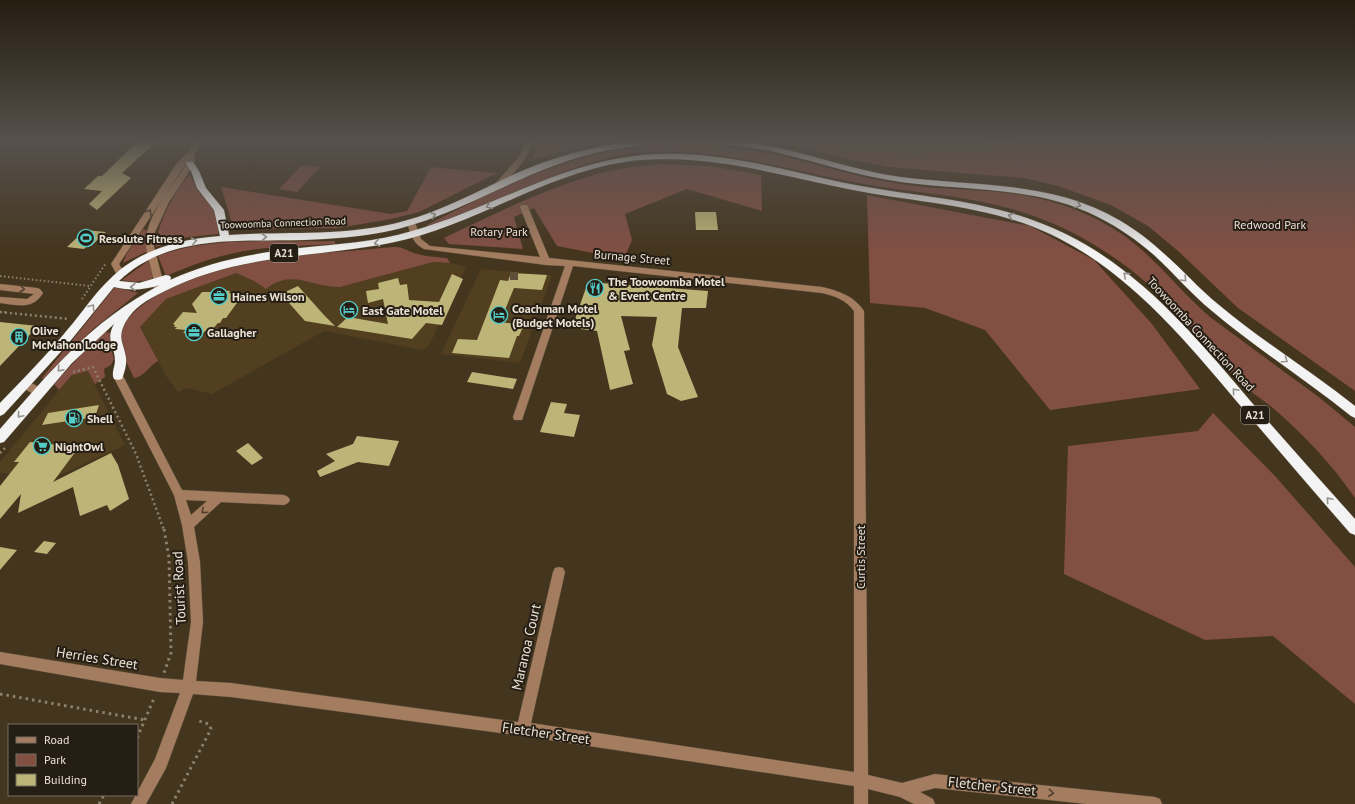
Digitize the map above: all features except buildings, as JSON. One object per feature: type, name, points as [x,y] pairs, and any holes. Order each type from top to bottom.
[{"type":"highway","points":[[198,178],[202,188],[219,210],[225,238]]},
{"type":"highway","name":"Toowoomba Connection Road","points":[[120,273],[152,254],[187,242],[225,238],[326,236],[371,231],[411,222],[453,207],[516,178]]},
{"type":"highway","name":"Toowoomba Connection Road","points":[[159,286],[191,268],[229,256],[264,251],[278,254],[363,245],[415,234],[471,214],[559,178]]},
{"type":"highway","name":"Toowoomba Connection Road","points":[[807,178],[856,188],[961,204],[1013,216],[1045,228],[1078,244],[1109,262],[1138,286],[1188,338],[1355,529]]},
{"type":"highway","name":"Toowoomba Connection Road","points":[[887,178],[1017,190],[1048,196],[1082,206],[1115,222],[1146,243],[1223,315],[1335,396],[1355,413]]},
{"type":"highway","name":"A21","points":[[0,412],[73,331],[120,273]]},
{"type":"highway","points":[[111,283],[134,287],[159,286]]},
{"type":"highway","points":[[0,438],[82,346],[111,320],[159,286]]},
{"type":"highway","points":[[118,376],[121,360],[115,341],[116,335],[118,326],[131,306]]},
{"type":"street","points":[[120,273],[115,264],[172,178]]},
{"type":"street","points":[[159,286],[150,241],[153,225],[182,178]]},
{"type":"street","points":[[498,186],[505,178]]},
{"type":"street","points":[[524,207],[546,262]]},
{"type":"street","name":"Burnage Street","points":[[411,222],[419,243],[428,248],[546,262],[827,291],[839,294],[849,299],[859,311]]},
{"type":"street","points":[[518,417],[570,264]]},
{"type":"street","points":[[0,287],[37,291],[39,293],[35,299],[25,302],[0,300]]},
{"type":"street","name":"Curtis Street","points":[[859,311],[861,804]]},
{"type":"street","name":"Tourist Road","points":[[118,376],[179,494],[188,525],[194,562],[197,622],[189,687],[161,763],[138,804]]},
{"type":"street","points":[[26,384],[40,392]]},
{"type":"street","points":[[179,494],[284,500]]},
{"type":"street","points":[[188,525],[220,496]]},
{"type":"street","name":"Maranoa Court","points":[[523,729],[559,572]]},
{"type":"street","name":"Herries Street","points":[[0,658],[160,685],[189,687]]},
{"type":"street","name":"Fletcher Street","points":[[189,687],[231,690],[523,729],[861,780],[902,790],[928,804]]},
{"type":"street","name":"Fletcher Street","points":[[902,790],[935,781],[1155,804]]},
{"type":"path","points":[[80,303],[108,261]]},
{"type":"path","points":[[0,276],[90,286]]},
{"type":"path","points":[[0,312],[70,320]]},
{"type":"path","points":[[65,325],[73,314]]},
{"type":"path","points":[[72,372],[93,367],[136,454],[163,524],[170,558],[171,653],[160,685],[138,736]]},
{"type":"path","points":[[0,694],[145,720]]},
{"type":"path","points":[[172,804],[211,729],[209,724],[198,721]]},
{"type":"shaded area","name":"East Gate Motel","points":[[433,262],[450,263],[466,267],[429,346],[423,350],[324,331],[212,394],[187,388],[178,392],[166,376],[140,327],[166,299],[236,273],[254,281],[266,289],[279,281],[295,278],[325,286],[340,287]]},
{"type":"shaded area","name":"Coachman Motel (Budget Motels)","points":[[481,269],[552,275],[520,363],[441,354]]},
{"type":"shaded area","name":"Shell","points":[[88,371],[125,445],[54,478],[0,473],[0,462],[72,375]]},
{"type":"green space","points":[[187,178],[192,178],[199,192],[214,209],[218,221],[218,234],[188,237],[156,247],[156,239],[162,220],[173,198]]},
{"type":"green space","points":[[290,178],[310,178],[297,192],[279,189]]},
{"type":"green space","points":[[425,178],[488,178],[419,212],[391,219],[338,228],[243,229],[233,226],[221,187],[391,214],[407,211]]},
{"type":"green space","points":[[524,178],[551,178],[429,227],[427,225],[475,201]]},
{"type":"green space","name":"Rotary Park","points":[[585,178],[761,178],[762,211],[687,189],[625,214],[632,240],[624,259],[557,246],[534,208],[514,217],[523,249],[449,244],[444,238],[525,200]]},
{"type":"green space","points":[[831,178],[869,178],[912,186],[991,191],[1022,195],[1066,206],[1097,220],[1122,234],[1148,256],[1210,317],[1320,398],[1355,427],[1355,498],[1327,461],[1295,428],[1239,381],[1166,301],[1133,271],[1115,258],[1079,236],[1060,227],[1040,218],[1000,206],[941,195]]},
{"type":"green space","name":"Redwood Park","points":[[1018,178],[1355,178],[1355,391],[1238,308],[1177,250],[1148,226],[1111,205],[1058,186]]},
{"type":"green space","points":[[867,195],[1030,226],[1094,260],[1152,324],[1200,389],[1050,410],[985,330],[925,308],[870,303]]},
{"type":"green space","points":[[143,229],[148,231],[146,252],[123,263],[126,255]]},
{"type":"green space","points":[[245,241],[335,241],[335,244],[243,251],[214,258],[166,276],[158,256],[178,249],[200,245]]},
{"type":"green space","points":[[400,247],[425,256],[447,258],[450,263],[433,262],[340,287],[330,287],[294,279],[276,283],[266,289],[254,281],[236,273],[166,299],[140,327],[158,361],[144,373],[134,378],[121,346],[122,330],[126,321],[133,313],[144,304],[170,288],[200,276],[231,267],[264,260]]},
{"type":"green space","points":[[148,261],[152,273],[152,280],[133,282],[122,280]]},
{"type":"green space","points":[[115,287],[138,293],[92,330],[45,378],[41,379]]},
{"type":"green space","points":[[105,332],[110,333],[111,349],[114,359],[111,365],[104,369],[105,377],[95,384],[88,371],[72,375],[59,390],[54,384]]},
{"type":"green space","points":[[1213,413],[1275,476],[1355,567],[1355,704],[1273,636],[1205,640],[1064,574],[1068,446],[1198,431]]},
{"type":"tunnel","points":[[510,276],[519,276]]},
{"type":"place","name":"Resolute Fitness","points":[[86,238]]},
{"type":"place","name":"The Toowoomba Motel & Event Centre","points":[[595,288]]},
{"type":"place","name":"Haines Wilson","points":[[219,296]]},
{"type":"place","name":"East Gate Motel","points":[[349,310]]},
{"type":"place","name":"Coachman Motel (Budget Motels)","points":[[499,315]]},
{"type":"place","name":"Gallagher","points":[[194,332]]},
{"type":"place","name":"Olive McMahon Lodge","points":[[19,337]]},
{"type":"place","name":"Shell","points":[[74,418]]},
{"type":"place","name":"NightOwl","points":[[42,446]]}]
